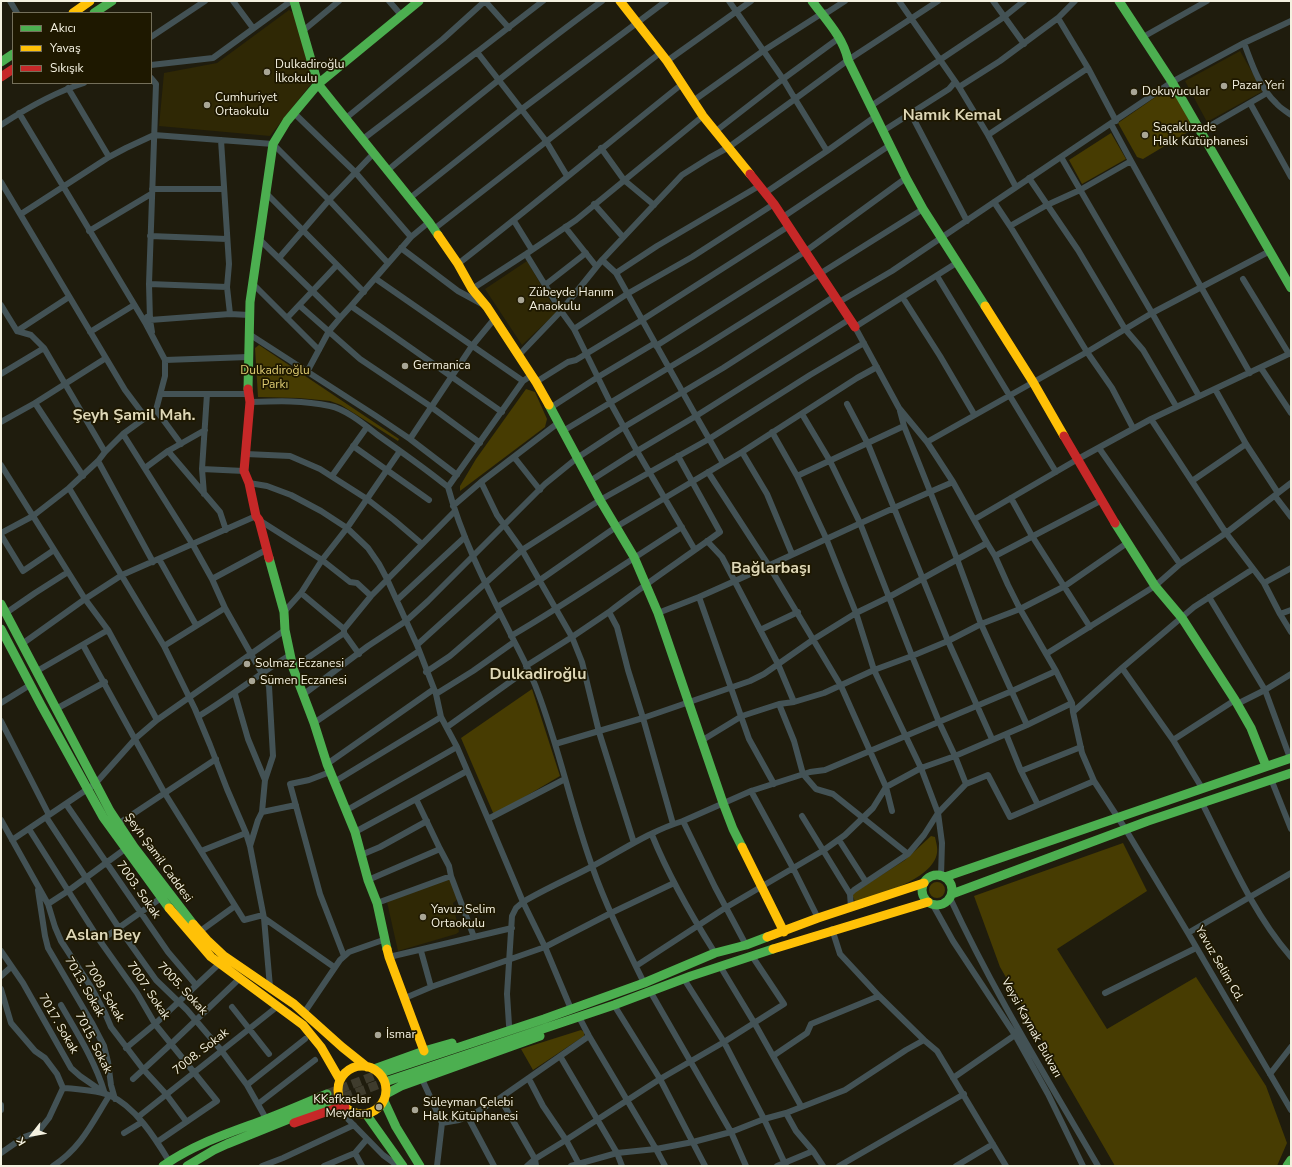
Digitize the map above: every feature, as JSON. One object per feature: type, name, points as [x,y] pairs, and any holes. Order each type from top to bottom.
[{"type":"main road","points":[[104,10],[112,1]]},
{"type":"main road","points":[[294,1],[304,30],[318,84],[432,225],[458,264],[472,289],[495,318],[534,379],[600,500],[634,557],[658,613],[689,702],[700,741],[733,829],[784,932]]},
{"type":"main road","points":[[420,1],[318,84],[287,121],[273,144],[252,283],[249,315],[249,398],[244,471],[249,483],[257,518],[284,612],[285,630],[293,668],[314,722],[328,768],[355,832],[368,880],[377,903],[389,957],[424,1052]]},
{"type":"main road","points":[[620,1],[667,62],[703,116],[790,226],[852,323]]},
{"type":"main road","points":[[812,1],[847,51],[848,60],[906,178],[924,209],[1033,382],[1127,543],[1155,586],[1182,618],[1236,702],[1251,728],[1266,766]]},
{"type":"main road","points":[[1119,1],[1172,82],[1290,283]]},
{"type":"main road","points":[[74,12],[85,3]]},
{"type":"main road","points":[[1,62],[12,55]]},
{"type":"main road","points":[[1,77],[12,70]]},
{"type":"main road","name":"Şeyh Şamil Caddesi","points":[[1,604],[110,811],[150,869],[199,932],[224,956],[270,987],[304,1013],[342,1047],[370,1068]]},
{"type":"main road","points":[[1,629],[30,685],[103,817],[161,898],[202,948],[219,964],[303,1025],[321,1047],[340,1082]]},
{"type":"main road","points":[[384,1072],[544,1019],[644,983],[715,953],[746,945],[818,918],[924,883],[932,876],[943,877],[1290,758]]},
{"type":"main road","points":[[388,1082],[614,1005],[720,966],[832,929],[931,903],[943,904],[951,896],[1148,821],[1291,772]]},
{"type":"main road","points":[[943,877],[951,885],[951,896]]},
{"type":"main road","points":[[924,883],[923,894],[931,903]]},
{"type":"main road","points":[[370,1068],[527,1020],[544,1019]]},
{"type":"main road","points":[[335,1103],[351,1112],[358,1114],[373,1112],[379,1107],[385,1098],[401,1086],[528,1041],[541,1035],[549,1027]]},
{"type":"main road","points":[[166,1164],[197,1146],[221,1135],[244,1132],[341,1102],[339,1095],[340,1082],[344,1074],[358,1066],[370,1068],[380,1074],[384,1080],[386,1087],[385,1098],[396,1127],[420,1166]]},
{"type":"main road","points":[[186,1166],[244,1132],[264,1115],[340,1082]]},
{"type":"main road","points":[[244,1132],[261,1135],[335,1103]]},
{"type":"main road","points":[[366,1114],[403,1166]]},
{"type":"main road","points":[[1288,1166],[1291,1160]]},
{"type":"street","points":[[10,1],[16,12]]},
{"type":"street","points":[[152,36],[204,1]]},
{"type":"street","points":[[233,1],[254,28]]},
{"type":"street","points":[[152,65],[213,58],[291,1]]},
{"type":"street","points":[[304,30],[339,1]]},
{"type":"street","points":[[389,1],[402,16]]},
{"type":"street","points":[[346,118],[443,39],[485,1],[509,28]]},
{"type":"street","points":[[363,139],[543,1]]},
{"type":"street","points":[[388,170],[498,80],[555,35],[602,1]]},
{"type":"street","points":[[410,198],[522,109],[666,1]]},
{"type":"street","points":[[729,1],[783,80],[827,151]]},
{"type":"street","points":[[667,62],[751,1]]},
{"type":"street","points":[[693,101],[763,51],[821,14],[828,12],[845,1]]},
{"type":"street","points":[[899,1],[910,19],[957,84],[988,135],[1016,187]]},
{"type":"street","points":[[519,355],[560,311],[596,266],[682,176],[708,158],[729,147],[848,60],[938,1]]},
{"type":"street","points":[[993,1],[1024,44]]},
{"type":"street","points":[[871,106],[1004,17],[1024,1]]},
{"type":"street","points":[[883,131],[957,84],[1000,61],[1058,18],[1075,1]]},
{"type":"street","points":[[1143,37],[1196,4],[1207,1]]},
{"type":"street","points":[[1058,18],[1088,68],[1131,161],[1250,373]]},
{"type":"street","points":[[304,694],[368,646],[406,621],[428,602],[503,525],[577,458],[624,427],[837,299],[892,271],[1172,82],[1244,43],[1291,21]]},
{"type":"street","points":[[716,131],[839,38]]},
{"type":"street","points":[[1244,43],[1254,70],[1267,93],[1276,104],[1291,115]]},
{"type":"street","points":[[477,52],[546,141],[567,176]]},
{"type":"street","points":[[307,372],[329,332],[376,279],[410,237],[432,225],[546,141],[660,53]]},
{"type":"street","points":[[988,135],[1088,68]]},
{"type":"street","points":[[152,79],[156,84],[149,284],[150,320],[154,340]]},
{"type":"street","points":[[1,125],[19,113],[68,88],[81,84]]},
{"type":"street","points":[[458,264],[514,221],[601,148],[682,84]]},
{"type":"street","points":[[68,88],[109,157]]},
{"type":"street","points":[[1201,131],[1267,93]]},
{"type":"street","points":[[1250,103],[1291,177]]},
{"type":"street","points":[[19,113],[134,305],[165,360],[165,376],[156,410],[123,434],[70,488],[33,516],[1,534],[23,571],[54,550]]},
{"type":"street","points":[[294,113],[355,172],[410,237]]},
{"type":"street","points":[[911,114],[967,221]]},
{"type":"street","points":[[472,289],[565,227],[703,116]]},
{"type":"street","points":[[616,273],[657,246],[762,190],[827,151],[876,116]]},
{"type":"street","points":[[21,214],[109,157],[154,135],[273,144],[329,200],[388,263]]},
{"type":"street","points":[[221,140],[229,264],[227,287],[230,314]]},
{"type":"street","points":[[783,217],[890,145]]},
{"type":"street","points":[[601,148],[624,180],[654,205]]},
{"type":"street","points":[[279,258],[329,200],[374,153]]},
{"type":"street","points":[[1061,157],[1199,396]]},
{"type":"street","points":[[1010,226],[1047,205],[1080,190],[1131,161]]},
{"type":"street","points":[[550,408],[598,377],[656,344],[806,251],[906,178]]},
{"type":"street","points":[[1029,178],[1078,250],[1126,329],[1143,350],[1176,406]]},
{"type":"street","points":[[2,185],[21,214],[125,390],[146,418]]},
{"type":"street","points":[[90,231],[152,192],[224,189]]},
{"type":"street","points":[[266,193],[364,292]]},
{"type":"street","points":[[994,202],[1087,352],[1112,388],[1133,428]]},
{"type":"street","points":[[594,204],[623,237]]},
{"type":"street","points":[[574,329],[627,294],[692,257],[774,204]]},
{"type":"street","points":[[293,668],[344,631],[371,596],[480,482],[514,457],[560,427],[610,402],[669,368],[924,209]]},
{"type":"street","points":[[514,221],[532,250]]},
{"type":"street","points":[[376,279],[523,381],[534,379],[568,362],[576,360],[790,226]]},
{"type":"street","points":[[565,227],[596,266]]},
{"type":"street","points":[[150,236],[227,239]]},
{"type":"street","points":[[259,239],[340,318]]},
{"type":"street","points":[[401,248],[458,291],[487,307]]},
{"type":"street","points":[[927,442],[974,414],[1087,352],[1152,313],[1270,251]]},
{"type":"street","points":[[545,285],[586,253]]},
{"type":"street","points":[[526,254],[560,311],[574,329],[610,402],[649,473],[695,550]]},
{"type":"street","points":[[602,260],[616,273],[723,463]]},
{"type":"street","points":[[590,481],[637,451],[852,323],[903,298],[958,262]]},
{"type":"street","points":[[287,318],[300,306],[337,265]]},
{"type":"street","points":[[937,276],[1056,472]]},
{"type":"street","points":[[975,519],[1133,428],[1176,406],[1261,368],[1290,353],[1243,279]]},
{"type":"street","points":[[252,283],[319,350]]},
{"type":"street","points":[[149,284],[227,287]]},
{"type":"street","points":[[17,331],[69,297]]},
{"type":"street","points":[[903,298],[940,356],[974,414]]},
{"type":"street","points":[[1,305],[17,331],[31,335],[44,348],[105,452]]},
{"type":"street","points":[[134,305],[150,320],[230,314],[249,315]]},
{"type":"street","points":[[90,332],[134,305]]},
{"type":"street","points":[[300,306],[360,359],[430,406],[480,443]]},
{"type":"street","points":[[351,306],[502,412]]},
{"type":"street","points":[[410,439],[430,406],[452,377],[472,346],[495,318]]},
{"type":"street","points":[[636,966],[725,908],[839,840],[873,808],[886,787],[921,768],[955,756],[1027,725],[1072,703],[1056,671],[1020,609],[995,556],[975,519],[927,442],[899,408],[852,323]]},
{"type":"street","points":[[249,334],[410,439],[457,475]]},
{"type":"street","points":[[314,722],[418,648],[485,582],[522,550],[600,500],[710,439],[810,374],[864,343]]},
{"type":"street","points":[[1,374],[44,348]]},
{"type":"street","points":[[165,360],[248,357]]},
{"type":"street","points":[[1,422],[35,403],[106,358]]},
{"type":"street","points":[[426,672],[450,656],[499,610],[616,528],[742,452],[857,378],[877,367]]},
{"type":"street","points":[[1261,368],[1291,413]]},
{"type":"street","points":[[448,487],[523,381]]},
{"type":"street","points":[[1215,389],[1246,444],[1291,517]]},
{"type":"street","points":[[161,394],[207,394],[290,400],[331,406],[367,427],[448,487],[454,509],[473,556],[537,689],[592,867],[611,913],[644,983]]},
{"type":"street","points":[[204,494],[202,470],[207,394]]},
{"type":"street","points":[[35,403],[83,476]]},
{"type":"street","points":[[847,404],[868,444],[948,641],[992,739]]},
{"type":"street","points":[[899,408],[904,426],[981,624],[1027,725]]},
{"type":"street","points":[[156,410],[181,444]]},
{"type":"street","points":[[802,414],[830,461],[860,523],[912,656],[966,784]]},
{"type":"street","points":[[1151,419],[1226,533],[1264,584],[1291,632]]},
{"type":"street","points":[[797,476],[904,426]]},
{"type":"street","points":[[332,476],[367,427]]},
{"type":"street","points":[[145,468],[168,451],[205,430]]},
{"type":"street","points":[[772,432],[797,476],[826,538],[856,613],[874,670],[921,768],[938,813],[942,843],[943,877]]},
{"type":"street","points":[[123,434],[193,545],[212,579],[225,608],[269,686],[273,756],[265,780],[262,812],[250,846]]},
{"type":"street","points":[[1192,482],[1246,444]]},
{"type":"street","points":[[353,446],[429,500]]},
{"type":"street","points":[[1099,448],[1180,564]]},
{"type":"street","points":[[168,451],[220,512],[226,530]]},
{"type":"street","points":[[284,612],[300,593],[322,560],[347,528],[400,451]]},
{"type":"street","points":[[742,452],[767,494],[792,554]]},
{"type":"street","points":[[246,454],[290,456],[320,469],[367,499],[422,544]]},
{"type":"street","points":[[447,727],[527,668],[609,612],[720,532],[678,456]]},
{"type":"street","points":[[514,457],[540,490]]},
{"type":"street","points":[[98,461],[196,626]]},
{"type":"street","points":[[1,465],[85,599],[108,630],[157,720]]},
{"type":"street","points":[[202,470],[244,471]]},
{"type":"street","points":[[708,472],[798,612],[841,686],[886,787],[892,811]]},
{"type":"street","points":[[480,482],[503,525],[522,550],[572,637],[582,662],[599,732],[634,843]]},
{"type":"street","points":[[658,613],[699,597],[769,566],[826,538],[953,482]]},
{"type":"street","points":[[249,483],[267,486],[291,495],[321,511],[347,528],[368,548],[379,564],[388,579],[418,648],[435,692],[441,717],[457,747],[522,902],[545,947],[570,1009]]},
{"type":"street","points":[[1046,654],[1155,586],[1180,564],[1226,533],[1291,483]]},
{"type":"street","points":[[70,488],[164,646],[199,716],[227,789],[246,833],[250,846],[263,917],[270,987]]},
{"type":"street","points":[[1011,498],[1032,536],[1090,627]]},
{"type":"street","points":[[995,556],[1102,500]]},
{"type":"street","points":[[22,644],[85,599],[122,576],[156,560],[257,518],[322,560],[350,582],[357,583],[371,596]]},
{"type":"street","points":[[344,956],[320,894],[290,784],[309,780],[328,768],[435,692],[473,671],[513,639],[634,557],[682,527]]},
{"type":"street","points":[[397,600],[465,537]]},
{"type":"street","points":[[707,541],[722,557],[735,581],[778,664],[794,702]]},
{"type":"street","points":[[555,744],[643,718],[750,681],[856,613],[889,597],[987,543]]},
{"type":"street","points":[[700,741],[742,716],[779,704],[794,702],[824,693],[874,670],[948,641],[981,624],[1020,609],[1065,586],[1127,543]]},
{"type":"street","points":[[212,579],[266,550]]},
{"type":"street","points":[[1264,584],[1291,568]]},
{"type":"street","points":[[1073,712],[1194,607],[1253,569]]},
{"type":"street","points":[[6,613],[68,572]]},
{"type":"street","points":[[300,593],[344,631],[359,654]]},
{"type":"street","points":[[699,597],[749,739],[774,784]]},
{"type":"street","points":[[1209,597],[1265,690],[1290,758]]},
{"type":"street","points":[[164,646],[225,608]]},
{"type":"street","points":[[1280,614],[1291,610]]},
{"type":"street","points":[[609,612],[618,627],[628,670],[673,824]]},
{"type":"street","points":[[760,630],[798,612]]},
{"type":"street","points":[[37,671],[108,630]]},
{"type":"street","points":[[12,840],[95,784],[136,738],[157,720],[285,630]]},
{"type":"street","points":[[84,645],[136,738],[164,792],[244,920],[263,917],[334,967]]},
{"type":"street","points":[[199,716],[235,694],[261,673],[290,655]]},
{"type":"street","points":[[1122,668],[1173,740],[1202,788]]},
{"type":"street","points":[[509,1026],[507,994],[512,916],[516,908],[522,902],[673,824],[751,791],[802,774],[825,770],[1056,671]]},
{"type":"street","points":[[1173,740],[1236,702],[1265,690],[1291,674]]},
{"type":"street","points":[[56,709],[105,682]]},
{"type":"street","points":[[1,703],[30,685]]},
{"type":"street","points":[[235,694],[248,739],[265,780]]},
{"type":"street","name":"Yavuz Selim Cd.","points":[[1072,703],[1081,747],[1094,781],[1126,830],[1188,933],[1291,1110]]},
{"type":"street","points":[[779,704],[794,741],[802,774],[816,789],[833,794],[908,854]]},
{"type":"street","points":[[334,782],[441,717]]},
{"type":"street","name":"7005. Sokak","points":[[1,721],[48,816],[119,928],[156,980],[196,1020],[221,1050],[247,1085],[264,1115]]},
{"type":"street","points":[[1006,734],[1021,771],[1038,805]]},
{"type":"street","points":[[347,810],[457,747]]},
{"type":"street","points":[[1021,771],[1081,747]]},
{"type":"street","points":[[118,824],[164,792],[216,759]]},
{"type":"street","points":[[355,832],[467,771]]},
{"type":"street","points":[[850,894],[908,854],[924,835],[938,813],[966,784],[988,775],[1010,817],[1094,781]]},
{"type":"street","points":[[488,819],[565,778]]},
{"type":"street","points":[[1271,779],[1291,829]]},
{"type":"street","points":[[751,791],[793,868],[818,918]]},
{"type":"street","points":[[416,799],[449,866],[450,876],[474,937]]},
{"type":"street","points":[[1202,803],[1249,898],[1291,957]]},
{"type":"street","name":"7003. Sokak","points":[[66,804],[174,961],[196,986]]},
{"type":"street","points":[[262,812],[296,805]]},
{"type":"street","points":[[802,816],[850,894],[851,907]]},
{"type":"street","name":"7009. Sokak","points":[[1,820],[48,904],[54,927],[61,941],[97,997],[111,1027],[126,1048],[166,1094],[186,1121]]},
{"type":"street","points":[[361,855],[380,847],[427,821]]},
{"type":"street","points":[[683,821],[725,908],[746,945]]},
{"type":"street","name":"7007. Sokak","points":[[28,829],[100,941],[137,993],[155,1024],[217,1101],[186,1121]]},
{"type":"street","points":[[201,851],[246,833]]},
{"type":"street","points":[[652,835],[661,858],[674,883],[715,953]]},
{"type":"street","points":[[839,840],[866,882]]},
{"type":"street","points":[[48,904],[125,849]]},
{"type":"street","points":[[368,880],[440,849]]},
{"type":"street","points":[[1188,933],[1291,873]]},
{"type":"street","points":[[377,903],[450,876]]},
{"type":"street","points":[[405,998],[431,987],[545,947],[674,883]]},
{"type":"street","name":"7013. Sokak","points":[[37,885],[48,948],[104,1046],[115,1099]]},
{"type":"street","name":"Veysi Kaynak Bulvarı","points":[[951,896],[961,922],[1020,1032],[1098,1166]]},
{"type":"street","points":[[100,941],[161,898]]},
{"type":"street","name":"Veysi Kaynak Bulvarı","points":[[931,903],[953,941],[1015,1035],[1048,1094],[1082,1166]]},
{"type":"street","points":[[199,932],[235,906]]},
{"type":"street","points":[[389,957],[512,928]]},
{"type":"street","points":[[832,929],[840,954],[879,996],[937,1051],[1006,1166]]},
{"type":"street","points":[[304,1013],[334,967],[344,956],[349,952],[386,939]]},
{"type":"street","points":[[1105,993],[1196,948]]},
{"type":"street","points":[[420,950],[431,987]]},
{"type":"street","name":"7017. Sokak","points":[[1,951],[23,983],[71,1068],[80,1076],[107,1094]]},
{"type":"street","points":[[527,1166],[535,1159],[660,1079],[755,1024],[784,1004],[752,956]]},
{"type":"street","points":[[126,1048],[155,1024],[219,964]]},
{"type":"street","points":[[720,966],[755,1024],[801,1106]]},
{"type":"street","points":[[1,976],[12,967]]},
{"type":"street","points":[[132,1079],[171,1044],[238,978]]},
{"type":"street","points":[[684,979],[724,1042],[764,1119],[785,1164]]},
{"type":"street","points":[[1,989],[11,1024],[35,1051],[46,1058],[57,1074],[63,1088],[49,1118],[38,1132],[24,1137],[1,1153]]},
{"type":"street","points":[[650,991],[731,1132],[746,1166]]},
{"type":"street","points":[[773,1056],[807,1033],[811,1024],[879,996]]},
{"type":"street","name":"7015. Sokak","points":[[61,1005],[91,1058],[107,1094]]},
{"type":"street","points":[[614,1005],[660,1079],[706,1166]]},
{"type":"street","name":"7008. Sokak","points":[[124,1133],[140,1120],[166,1094],[278,1006]]},
{"type":"street","points":[[232,1007],[269,1054]]},
{"type":"street","points":[[579,1017],[665,1166]]},
{"type":"street","points":[[953,1078],[1015,1035]]},
{"type":"street","points":[[442,1123],[468,1117],[529,1080],[541,1068],[589,1036]]},
{"type":"street","points":[[247,1085],[305,1040]]},
{"type":"street","points":[[571,1166],[579,1165],[617,1153],[656,1149],[693,1142],[731,1132],[764,1119],[786,1113],[845,1090],[924,1040]]},
{"type":"street","points":[[1270,1074],[1291,1047]]},
{"type":"street","points":[[560,1056],[617,1153],[622,1166]]},
{"type":"street","points":[[258,1104],[315,1060]]},
{"type":"street","points":[[413,1073],[422,1079],[442,1123],[437,1166]]},
{"type":"street","points":[[529,1080],[543,1106],[566,1140],[579,1165]]},
{"type":"street","points":[[63,1088],[107,1094],[115,1099],[140,1120],[157,1142],[166,1164]]},
{"type":"street","points":[[53,1166],[63,1160],[74,1150],[107,1094]]},
{"type":"street","points":[[839,1166],[964,1094]]},
{"type":"street","points":[[500,1098],[535,1159],[536,1166]]},
{"type":"street","points":[[335,1103],[367,1139],[383,1155],[398,1166]]},
{"type":"street","points":[[1,1105],[1,1110]]},
{"type":"street","points":[[786,1113],[796,1132],[813,1151],[823,1166]]},
{"type":"street","points":[[468,1117],[494,1166]]},
{"type":"street","points":[[157,1142],[186,1121]]},
{"type":"street","points":[[262,1166],[297,1152],[354,1125]]},
{"type":"street","points":[[324,1166],[355,1153],[367,1139]]},
{"type":"street","points":[[956,1166],[993,1144]]},
{"type":"street","points":[[777,1166],[785,1164],[813,1151]]},
{"type":"street","points":[[355,1153],[362,1166]]},
{"type":"shaded area","points":[[289,10],[294,13],[314,80],[270,136],[159,126],[164,73],[217,63]]},
{"type":"shaded area","name":"Pazar Yeri","points":[[1240,51],[1263,91],[1207,122],[1185,81]]},
{"type":"shaded area","name":"Zübeyde Hanım Anaokulu","points":[[527,261],[557,312],[522,345],[485,289]]},
{"type":"shaded area","name":"Yavuz Selim Ortaokulu","points":[[450,877],[458,899],[453,903],[459,932],[398,951],[387,902]]},
{"type":"green space","points":[[1171,90],[1176,93],[1193,129],[1143,159],[1137,157],[1118,123],[1157,96]]},
{"type":"green space","points":[[1111,133],[1126,159],[1082,184],[1069,160]]},
{"type":"green space","name":"Dulkadiroğlu Parkı","points":[[259,345],[399,439],[398,441],[341,405],[330,401],[299,398],[258,397],[255,348]]},
{"type":"green space","points":[[526,389],[535,392],[547,419],[545,427],[460,491],[460,486],[476,459]]},
{"type":"green space","points":[[532,689],[560,776],[494,815],[461,738]]},
{"type":"green space","points":[[931,836],[935,837],[937,853],[933,863],[926,871],[915,879],[890,891],[855,902],[852,894],[905,860]]},
{"type":"green space","points":[[1123,843],[1147,891],[1057,949],[1107,1029],[1196,977],[1266,1086],[1287,1143],[1277,1166],[1115,1166],[1000,967],[974,896]]},
{"type":"green space","points":[[934,882],[940,882],[945,887],[943,896],[940,898],[934,898],[929,893],[929,887]]},
{"type":"green space","points":[[581,1030],[584,1032],[584,1036],[533,1070],[521,1049]]},
{"type":"tunnel","points":[[327,1094],[384,1072]]},
{"type":"tunnel","points":[[331,1102],[388,1081]]},
{"type":"traffic: fast","points":[[96,12],[112,1]]},
{"type":"traffic: fast","points":[[248,389],[250,302],[273,144],[287,121],[318,84],[294,1]]},
{"type":"traffic: fast","points":[[419,1],[318,84],[438,235]]},
{"type":"traffic: fast","points":[[812,1],[838,36],[846,52],[848,60],[906,178],[923,209],[985,306]]},
{"type":"traffic: fast","points":[[1119,1],[1172,82],[1291,288]]},
{"type":"traffic: fast","points":[[1,62],[12,55]]},
{"type":"traffic: fast","points":[[549,405],[600,500],[634,557],[658,613],[723,803],[742,847]]},
{"type":"traffic: fast","points":[[1115,523],[1155,586],[1182,618],[1235,700],[1251,728],[1266,766]]},
{"type":"traffic: fast","points":[[269,558],[284,612],[285,630],[293,668],[314,723],[327,764],[355,832],[368,880],[377,903],[387,949]]},
{"type":"traffic: fast","points":[[1,604],[110,811],[134,847],[193,924]]},
{"type":"traffic: fast","points":[[1,629],[103,817],[169,908]]},
{"type":"traffic: fast","points":[[945,877],[1291,758]]},
{"type":"traffic: fast","points":[[952,894],[1148,821],[1291,773]]},
{"type":"traffic: fast","points":[[937,875],[943,876],[951,884],[952,890],[951,896],[943,904],[937,905],[931,904],[923,896],[922,890],[923,884],[931,876],[937,875]]},
{"type":"traffic: fast","points":[[384,1072],[544,1019],[644,983],[715,953],[746,945],[767,937]]},
{"type":"traffic: fast","points":[[388,1081],[614,1005],[691,976],[773,949]]},
{"type":"traffic: fast","points":[[386,1094],[401,1086],[540,1036]]},
{"type":"traffic: fast","points":[[374,1069],[424,1051],[452,1043]]},
{"type":"traffic: fast","points":[[163,1166],[199,1145],[327,1094]]},
{"type":"traffic: fast","points":[[384,1101],[396,1127],[420,1166]]},
{"type":"traffic: fast","points":[[187,1166],[227,1144],[331,1102]]},
{"type":"traffic: fast","points":[[366,1114],[403,1166]]},
{"type":"traffic: fast","points":[[1287,1166],[1291,1160]]},
{"type":"traffic: slow","points":[[74,12],[90,1]]},
{"type":"traffic: slow","points":[[620,1],[667,61],[703,116],[750,174]]},
{"type":"traffic: slow","points":[[438,235],[458,264],[472,289],[487,307],[536,382],[549,405]]},
{"type":"traffic: slow","points":[[985,306],[1033,382],[1064,436]]},
{"type":"traffic: slow","points":[[742,847],[784,932]]},
{"type":"traffic: slow","points":[[767,937],[818,918],[924,883]]},
{"type":"traffic: slow","points":[[773,949],[928,902]]},
{"type":"traffic: slow","points":[[169,908],[211,957],[303,1025],[321,1047],[340,1080]]},
{"type":"traffic: slow","points":[[193,924],[224,956],[294,1004],[367,1067]]},
{"type":"traffic: slow","points":[[387,949],[424,1051]]},
{"type":"traffic: slow","points":[[362,1066],[371,1068],[379,1073],[384,1081],[386,1090],[384,1099],[379,1107],[371,1112],[362,1114],[353,1112],[345,1107],[340,1099],[338,1090],[340,1081],[345,1073],[353,1068],[362,1066]]},
{"type":"traffic: jam","points":[[1,77],[12,70]]},
{"type":"traffic: jam","points":[[750,174],[774,204],[855,327]]},
{"type":"traffic: jam","points":[[248,389],[250,402],[244,471],[249,483],[256,516],[259,520],[269,558]]},
{"type":"traffic: jam","points":[[1064,436],[1115,523]]},
{"type":"traffic: jam","points":[[294,1123],[337,1108],[345,1107]]},
{"type":"place","name":"Dulkadiroğlu İlkokulu","points":[[267,72]]},
{"type":"place","name":"Pazar Yeri","points":[[1224,86]]},
{"type":"place","name":"Dokuyucular","points":[[1134,92]]},
{"type":"place","name":"Cumhuriyet Ortaokulu","points":[[207,105]]},
{"type":"place","name":"Saçaklızade Halk Kütüphanesi","points":[[1145,135]]},
{"type":"place","name":"Zübeyde Hanım Anaokulu","points":[[521,300]]},
{"type":"place","name":"Germanica","points":[[405,366]]},
{"type":"place","name":"Solmaz Eczanesi","points":[[247,664]]},
{"type":"place","name":"Sümen Eczanesi","points":[[252,681]]},
{"type":"place","name":"Yavuz Selim Ortaokulu","points":[[423,917]]},
{"type":"place","name":"İsmar","points":[[378,1035]]},
{"type":"place","name":"KKafkaslar Meydanı","points":[[379,1107]]},
{"type":"place","name":"Süleyman Çelebi Halk Kütüphanesi","points":[[415,1110]]},
{"type":"district","name":"Namık Kemal","points":[[952,116]]},
{"type":"district","name":"Şeyh Şamil Mah.","points":[[134,416]]},
{"type":"district","name":"Bağlarbaşı","points":[[771,569]]},
{"type":"district","name":"Dulkadiroğlu","points":[[538,675]]},
{"type":"district","name":"Aslan Bey","points":[[103,936]]}]
